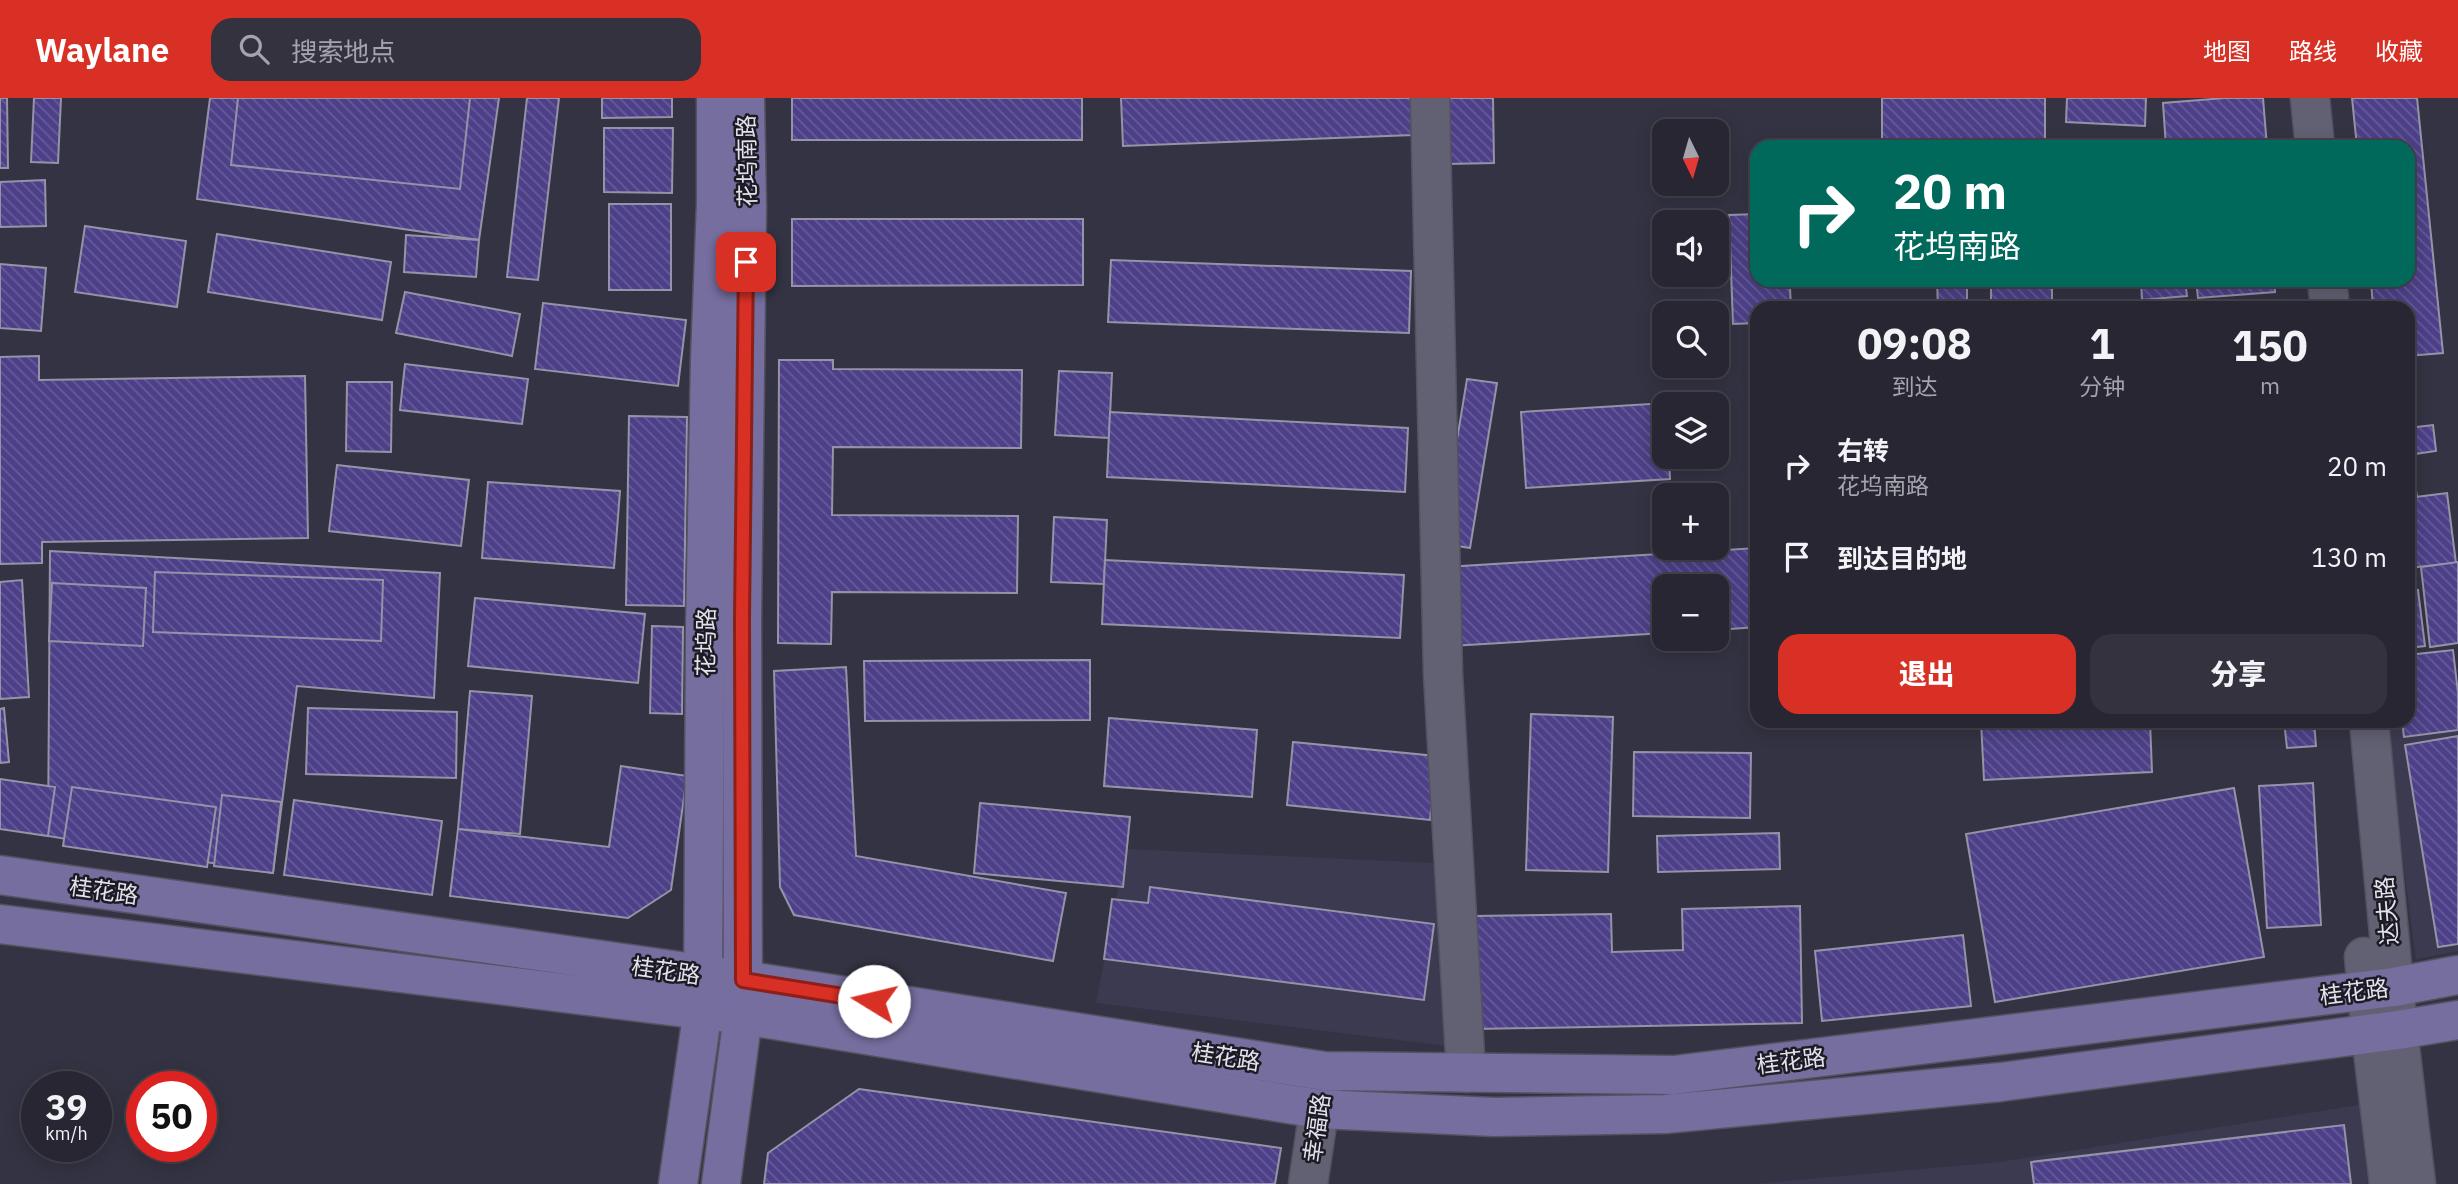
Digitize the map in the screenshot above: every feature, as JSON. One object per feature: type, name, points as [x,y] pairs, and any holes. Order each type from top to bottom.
[{"type":"main road","name":"花坞路","points":[[678,1184],[703,992],[705,616],[716,203],[716,98]]},
{"type":"main road","name":"花坞南路","points":[[743,997],[742,619],[747,208],[745,98]]},
{"type":"main road","name":"桂花路","points":[[0,875],[703,992],[1324,1071],[1674,1075],[2380,988],[2458,975]]},
{"type":"main road","points":[[0,924],[703,992]]},
{"type":"main road","points":[[721,1184],[743,997],[1319,1109],[1494,1117],[1665,1114],[2001,1082],[2458,1020]]},
{"type":"street","points":[[1430,98],[1443,674],[1466,1073]]},
{"type":"street","points":[[2287,98],[2291,140]]},
{"type":"street","points":[[2310,98],[2314,140]]},
{"type":"street","name":"达夫路","points":[[2344,728],[2380,988],[2389,1184]]},
{"type":"street","name":"达夫路","points":[[2369,728],[2380,988]]},
{"type":"street","name":"达夫路","points":[[2384,1032],[2416,1184]]},
{"type":"street","name":"幸福路","points":[[1308,1184],[1324,1071]]},
{"type":"shaded area","points":[[2458,701],[2458,951],[2416,959],[2386,728],[2415,728],[2415,718]]},
{"type":"shaded area","points":[[1126,849],[1454,864],[1448,1046],[1096,1003]]},
{"type":"shaded area","points":[[2359,1105],[2368,1184],[1754,1184],[2000,1162]]},
{"type":"building","points":[[0,98],[7,98],[8,168],[0,168]]},
{"type":"building","points":[[34,98],[61,98],[58,163],[31,162]]},
{"type":"building","points":[[210,98],[499,98],[479,240],[197,199]]},
{"type":"building","points":[[238,98],[470,98],[460,189],[231,165]]},
{"type":"building","points":[[527,98],[559,98],[538,280],[507,277]]},
{"type":"building","points":[[602,98],[672,98],[672,117],[602,118]]},
{"type":"building","points":[[792,98],[1082,98],[1082,140],[792,140]]},
{"type":"building","points":[[1121,98],[1411,98],[1413,135],[1123,146]]},
{"type":"building","points":[[1447,98],[1493,98],[1494,163],[1448,164]]},
{"type":"building","points":[[1882,98],[2045,98],[2045,139],[1882,139]]},
{"type":"building","points":[[2067,98],[2146,98],[2145,126],[2066,122]]},
{"type":"building","points":[[2263,98],[2266,140],[2166,140],[2163,103]]},
{"type":"building","points":[[2352,98],[2417,98],[2443,353],[2415,355],[2415,301],[2372,301],[2372,287],[2415,287],[2415,140],[2356,140]]},
{"type":"building","points":[[604,128],[673,128],[672,193],[604,192]]},
{"type":"building","points":[[45,180],[46,226],[0,227],[0,182]]},
{"type":"building","points":[[609,204],[671,204],[671,290],[609,290]]},
{"type":"building","points":[[1750,214],[1750,287],[1816,287],[1790,288],[1791,301],[1750,301],[1750,323],[1733,324],[1729,215]]},
{"type":"building","points":[[792,219],[1083,219],[1083,285],[792,286]]},
{"type":"building","points":[[85,226],[186,241],[177,307],[75,292]]},
{"type":"building","points":[[217,234],[391,262],[382,320],[208,292]]},
{"type":"building","points":[[406,235],[479,240],[476,277],[404,272]]},
{"type":"building","points":[[1111,260],[1411,271],[1409,333],[1108,322]]},
{"type":"building","points":[[0,264],[46,268],[41,331],[0,328]]},
{"type":"building","points":[[1937,287],[1967,287],[1967,301],[1938,301]]},
{"type":"building","points":[[1991,287],[2052,287],[2052,301],[1991,301]]},
{"type":"building","points":[[2141,287],[2186,287],[2187,296],[2142,300]]},
{"type":"building","points":[[2197,287],[2275,287],[2275,292],[2198,298]]},
{"type":"building","points":[[405,292],[520,314],[512,356],[396,333]]},
{"type":"building","points":[[543,303],[686,320],[678,386],[535,369]]},
{"type":"building","points":[[39,356],[39,380],[305,376],[308,538],[42,542],[42,563],[0,564],[0,357]]},
{"type":"building","points":[[779,360],[833,360],[833,369],[1022,370],[1021,448],[833,447],[832,515],[1018,516],[1017,593],[832,592],[831,644],[778,643]]},
{"type":"building","points":[[405,364],[528,379],[522,424],[400,410]]},
{"type":"building","points":[[1059,371],[1112,373],[1109,438],[1055,435]]},
{"type":"building","points":[[1467,379],[1497,383],[1470,548],[1440,543]]},
{"type":"building","points":[[347,382],[392,382],[391,452],[346,451]]},
{"type":"building","points":[[1652,404],[1652,469],[1670,469],[1670,479],[1526,488],[1521,412]]},
{"type":"building","points":[[1110,412],[1408,428],[1405,492],[1107,477]]},
{"type":"building","points":[[629,416],[687,417],[684,606],[626,605]]},
{"type":"building","points":[[2433,425],[2436,451],[2415,454],[2415,427]]},
{"type":"building","points":[[337,465],[469,480],[461,546],[329,531]]},
{"type":"building","points":[[488,482],[620,491],[614,568],[482,558]]},
{"type":"building","points":[[2447,493],[2456,563],[2415,567],[2415,497]]},
{"type":"building","points":[[1054,517],[1107,520],[1104,584],[1051,582]]},
{"type":"building","points":[[1750,548],[1750,628],[1729,629],[1729,574],[1652,574],[1652,634],[1451,646],[1446,567],[1652,554],[1652,560],[1729,560],[1729,550]]},
{"type":"building","points":[[50,551],[440,573],[434,698],[297,686],[273,873],[48,836]]},
{"type":"building","points":[[1105,560],[1404,575],[1400,638],[1102,624]]},
{"type":"building","points":[[2458,562],[2458,643],[2430,647],[2421,567]]},
{"type":"building","points":[[155,572],[383,580],[381,641],[153,632]]},
{"type":"building","points":[[22,580],[29,697],[0,699],[0,582]]},
{"type":"building","points":[[52,583],[146,588],[143,646],[49,641]]},
{"type":"building","points":[[2418,590],[2425,646],[2415,647],[2415,591]]},
{"type":"building","points":[[475,598],[645,614],[638,683],[468,666]]},
{"type":"building","points":[[652,626],[683,627],[682,714],[650,713]]},
{"type":"building","points":[[2453,650],[2458,693],[2458,730],[2404,737],[2403,728],[2415,728],[2415,654]]},
{"type":"building","points":[[1090,660],[1090,720],[865,721],[864,661]]},
{"type":"building","points":[[846,667],[856,856],[1066,893],[1053,961],[794,915],[780,887],[774,671]]},
{"type":"building","points":[[470,691],[532,696],[520,834],[458,829]]},
{"type":"building","points":[[4,708],[9,762],[0,763],[0,709]]},
{"type":"building","points":[[308,708],[457,712],[456,778],[306,774]]},
{"type":"building","points":[[1531,714],[1613,717],[1608,872],[1526,870]]},
{"type":"building","points":[[1109,718],[1257,730],[1252,797],[1104,786]]},
{"type":"building","points":[[1981,728],[2150,728],[2152,772],[1984,780]]},
{"type":"building","points":[[2285,728],[2315,728],[2316,746],[2287,748]]},
{"type":"building","points":[[2458,736],[2458,944],[2438,947],[2405,745]]},
{"type":"building","points":[[1293,742],[1436,756],[1430,820],[1287,805]]},
{"type":"building","points":[[1634,752],[1751,753],[1750,818],[1633,816]]},
{"type":"building","points":[[621,766],[687,776],[671,890],[628,918],[450,896],[458,829],[609,847]]},
{"type":"building","points":[[0,779],[55,787],[48,836],[0,829]]},
{"type":"building","points":[[2313,783],[2321,925],[2267,928],[2259,786]]},
{"type":"building","points":[[72,787],[216,807],[207,867],[63,846]]},
{"type":"building","points":[[2234,788],[2264,957],[1995,1002],[1966,834]]},
{"type":"building","points":[[222,795],[281,802],[273,873],[214,866]]},
{"type":"building","points":[[294,800],[442,821],[432,895],[284,875]]},
{"type":"building","points":[[980,803],[1130,817],[1123,887],[974,873]]},
{"type":"building","points":[[1779,833],[1780,869],[1658,872],[1657,836]]},
{"type":"building","points":[[1150,887],[1434,924],[1424,1000],[1104,959],[1112,899],[1148,903]]},
{"type":"building","points":[[1800,906],[1802,1023],[1477,1029],[1474,916],[1611,914],[1612,952],[1683,950],[1682,909]]},
{"type":"building","points":[[1963,935],[1971,1006],[1822,1021],[1815,951]]},
{"type":"building","points":[[859,1089],[1281,1148],[1275,1184],[764,1184],[768,1153]]},
{"type":"building","points":[[2344,1125],[2351,1184],[2034,1184],[2031,1162]]},
{"type":"route","points":[[746,262],[742,619],[743,980],[874,1001]]}]
